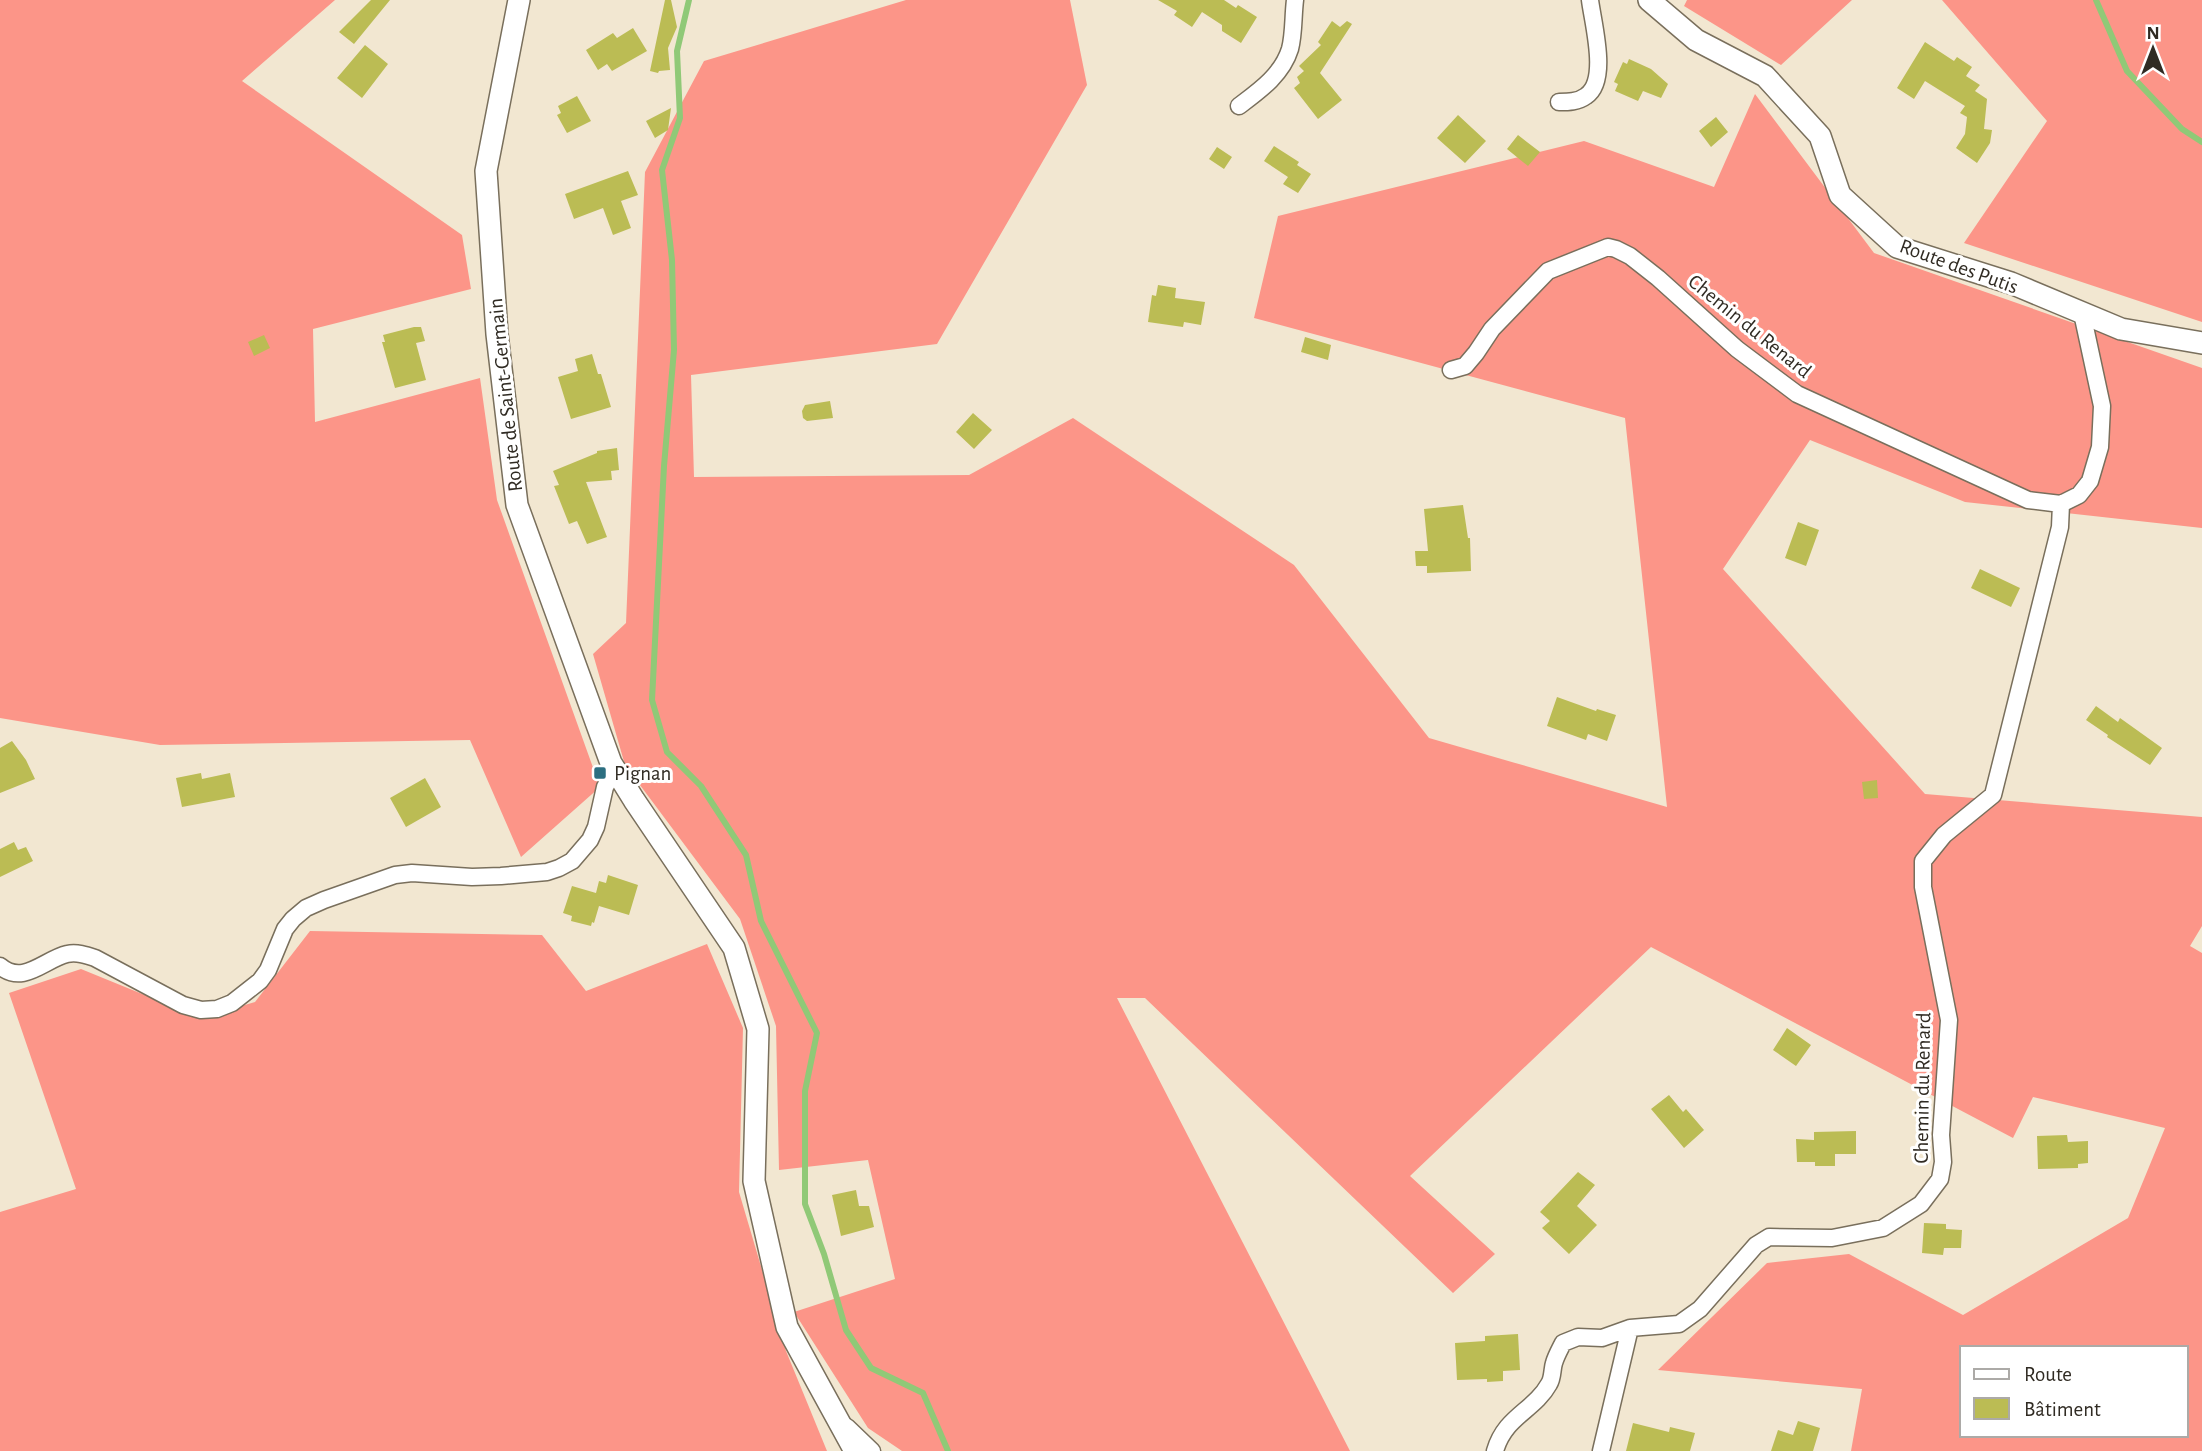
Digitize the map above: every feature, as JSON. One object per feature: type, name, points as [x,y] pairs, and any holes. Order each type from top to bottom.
[{"type":"street","name":"Route de Saint-Germain","points":[[519,0],[486,171],[497,334],[517,505],[605,751],[617,775],[734,948],[758,1030],[754,1181],[787,1328],[855,1451]]},
{"type":"street","points":[[1239,106],[1278,73],[1290,50],[1295,0]]},
{"type":"street","points":[[1559,102],[1578,101],[1589,95],[1596,82],[1599,62],[1590,0]]},
{"type":"street","name":"Route des Putis","points":[[1649,0],[1696,40],[1765,76],[1820,136],[1840,195],[1897,247],[2011,283],[2121,329],[2202,343]]},
{"type":"street","name":"Chemin du Renard","points":[[1451,370],[1465,366],[1492,329],[1548,271],[1608,247],[1630,256],[1737,349],[1797,394],[2028,500],[2061,504],[2060,527],[1993,795],[1944,835],[1923,861],[1923,887],[1948,1020],[1941,1135],[1943,1162],[1940,1179],[1921,1204],[1883,1228],[1832,1238],[1769,1237],[1756,1245],[1700,1309],[1679,1324],[1630,1328],[1602,1338],[1578,1337],[1563,1343],[1555,1360],[1550,1383],[1530,1406],[1509,1423],[1495,1451]]},
{"type":"street","points":[[2061,504],[2078,495],[2090,481],[2101,447],[2102,406],[2082,313]]},
{"type":"street","points":[[0,967],[10,973],[24,973],[69,953],[83,954],[183,1005],[201,1010],[217,1009],[232,1003],[255,986],[268,970],[285,929],[293,919],[306,908],[324,900],[403,874],[501,876],[547,872],[572,861],[590,840],[596,827],[605,787],[609,780],[617,775]]},
{"type":"street","points":[[1601,1451],[1630,1328]]},
{"type":"street","points":[[836,1415],[872,1451]]},
{"type":"shaded area","points":[[0,0],[335,0],[242,81],[462,235],[471,289],[313,329],[315,422],[480,378],[497,500],[600,787],[521,857],[470,740],[160,745],[0,718]]},
{"type":"shaded area","points":[[906,0],[1070,0],[1087,85],[937,344],[691,375],[694,477],[969,475],[1073,418],[1294,565],[1429,738],[1667,807],[1625,418],[1254,318],[1278,216],[1584,141],[1714,187],[1755,94],[1874,253],[2202,368],[2202,528],[1965,502],[1810,440],[1723,569],[1925,794],[2202,817],[2202,926],[2190,946],[2202,953],[2202,1451],[1851,1451],[1862,1389],[1658,1370],[1767,1263],[1849,1254],[1963,1315],[2128,1218],[2165,1128],[2033,1097],[2013,1138],[1651,947],[1410,1176],[1495,1254],[1453,1293],[1145,998],[1117,998],[1350,1451],[902,1451],[868,1428],[794,1312],[895,1279],[868,1160],[779,1170],[776,1026],[740,919],[625,765],[593,654],[626,623],[645,172],[704,61]]},
{"type":"shaded area","points":[[1687,0],[1852,0],[1781,65],[1684,6]]},
{"type":"shaded area","points":[[1942,0],[2202,0],[2202,322],[1964,243],[2047,121]]},
{"type":"shaded area","points":[[310,931],[542,935],[586,991],[707,944],[743,1028],[739,1192],[786,1351],[827,1451],[0,1451],[0,1212],[76,1189],[9,993],[81,969],[201,1018],[255,1002]]},
{"type":"building","points":[[371,0],[390,0],[354,44],[339,32]]},
{"type":"building","points":[[665,0],[671,0],[677,27],[668,48],[670,70],[658,73],[650,71]]},
{"type":"building","points":[[1158,0],[1224,0],[1257,17],[1241,43],[1222,31],[1222,25],[1202,12],[1192,27],[1174,15],[1177,11]]},
{"type":"building","points":[[1332,21],[1340,27],[1347,21],[1352,24],[1320,73],[1342,100],[1318,119],[1294,88],[1300,83],[1297,77],[1304,71],[1299,66],[1321,45],[1318,42]]},
{"type":"building","points":[[633,28],[647,51],[612,71],[607,64],[598,70],[586,50],[613,33],[617,38]]},
{"type":"building","points":[[1925,42],[1954,61],[1957,57],[1972,67],[1966,76],[1980,85],[1975,91],[1987,99],[1984,129],[1992,130],[1990,143],[1977,163],[1956,148],[1965,134],[1967,117],[1960,113],[1965,106],[1925,81],[1914,99],[1897,88]]},
{"type":"building","points":[[365,45],[388,64],[362,98],[337,78]]},
{"type":"building","points":[[1629,59],[1651,69],[1668,84],[1661,98],[1643,91],[1638,101],[1615,91],[1618,84],[1614,82],[1623,62],[1627,64]]},
{"type":"building","points":[[577,96],[591,121],[567,133],[557,115],[561,113],[558,106]]},
{"type":"building","points":[[671,108],[668,130],[655,138],[646,121]]},
{"type":"building","points":[[1458,115],[1486,141],[1465,163],[1437,138]]},
{"type":"building","points":[[1716,117],[1728,132],[1711,147],[1699,131]]},
{"type":"building","points":[[1518,135],[1540,152],[1528,166],[1507,149]]},
{"type":"building","points":[[1274,146],[1299,162],[1297,165],[1311,174],[1298,193],[1283,184],[1288,177],[1264,161]]},
{"type":"building","points":[[1217,147],[1232,157],[1224,169],[1209,159]]},
{"type":"building","points":[[628,171],[638,195],[621,201],[631,228],[613,235],[603,208],[574,219],[565,194]]},
{"type":"building","points":[[1158,285],[1176,288],[1175,298],[1205,302],[1201,325],[1184,322],[1183,327],[1148,322],[1152,295],[1156,296]]},
{"type":"building","points":[[421,327],[425,341],[416,343],[426,380],[395,388],[382,342],[385,342],[383,335]]},
{"type":"building","points":[[264,335],[270,348],[254,356],[248,342]]},
{"type":"building","points":[[1305,337],[1331,345],[1328,360],[1301,352]]},
{"type":"building","points":[[592,354],[611,407],[571,419],[558,377],[578,371],[575,359]]},
{"type":"building","points":[[830,401],[833,418],[807,421],[803,418],[805,405]]},
{"type":"building","points":[[973,413],[992,430],[974,449],[956,432]]},
{"type":"building","points":[[617,448],[619,470],[611,471],[612,480],[586,482],[607,537],[587,544],[577,521],[569,524],[554,486],[559,485],[553,471],[597,451]]},
{"type":"building","points":[[1463,505],[1470,538],[1471,571],[1427,573],[1427,566],[1416,566],[1415,551],[1428,551],[1424,509]]},
{"type":"building","points":[[1798,522],[1819,530],[1806,566],[1785,558]]},
{"type":"building","points":[[1980,569],[2020,588],[2011,607],[1971,588]]},
{"type":"building","points":[[1557,697],[1616,715],[1607,741],[1588,734],[1586,740],[1547,726]]},
{"type":"building","points":[[2096,706],[2118,722],[2120,718],[2162,748],[2150,765],[2086,720]]},
{"type":"building","points":[[12,741],[26,760],[35,779],[0,793],[0,748]]},
{"type":"building","points":[[201,773],[202,779],[230,773],[235,797],[182,807],[176,778]]},
{"type":"building","points":[[425,778],[441,807],[406,827],[390,798]]},
{"type":"building","points":[[1877,780],[1878,798],[1864,799],[1862,782]]},
{"type":"building","points":[[14,842],[18,850],[26,847],[33,861],[0,877],[0,849]]},
{"type":"building","points":[[608,875],[638,885],[629,915],[599,906],[591,926],[571,921],[572,916],[563,913],[572,886],[596,893],[599,881],[606,883]]},
{"type":"building","points":[[1787,1028],[1811,1045],[1796,1066],[1773,1050]]},
{"type":"building","points":[[1669,1095],[1683,1112],[1686,1109],[1704,1130],[1684,1148],[1651,1109]]},
{"type":"building","points":[[1856,1131],[1856,1154],[1835,1154],[1835,1166],[1797,1162],[1796,1139],[1814,1140],[1814,1132]]},
{"type":"building","points":[[2067,1135],[2068,1142],[2088,1141],[2088,1163],[2078,1164],[2078,1168],[2038,1169],[2037,1136]]},
{"type":"building","points":[[1578,1172],[1595,1185],[1577,1206],[1597,1225],[1569,1254],[1542,1228],[1550,1221],[1540,1212]]},
{"type":"building","points":[[856,1190],[859,1206],[869,1206],[874,1227],[841,1236],[832,1195]]},
{"type":"building","points":[[1924,1223],[1946,1224],[1946,1229],[1962,1230],[1961,1248],[1944,1248],[1943,1255],[1922,1253]]},
{"type":"building","points":[[1518,1334],[1520,1370],[1503,1371],[1503,1381],[1457,1380],[1455,1343],[1485,1341],[1485,1336]]},
{"type":"building","points":[[1798,1421],[1820,1428],[1813,1451],[1771,1451],[1778,1430],[1793,1435]]},
{"type":"building","points":[[1633,1423],[1669,1432],[1670,1427],[1695,1433],[1690,1451],[1626,1451]]},
{"type":"waterway","points":[[689,0],[677,51],[680,118],[662,170],[672,260],[674,350],[664,466],[652,700],[667,752],[701,786],[746,855],[761,921],[817,1033],[805,1091],[805,1204],[824,1254],[846,1330],[871,1368],[923,1393],[948,1451]]},
{"type":"waterway","points":[[2096,0],[2127,71],[2182,129],[2202,142]]},
{"type":"place","name":"Pignan","points":[[600,773]]}]
